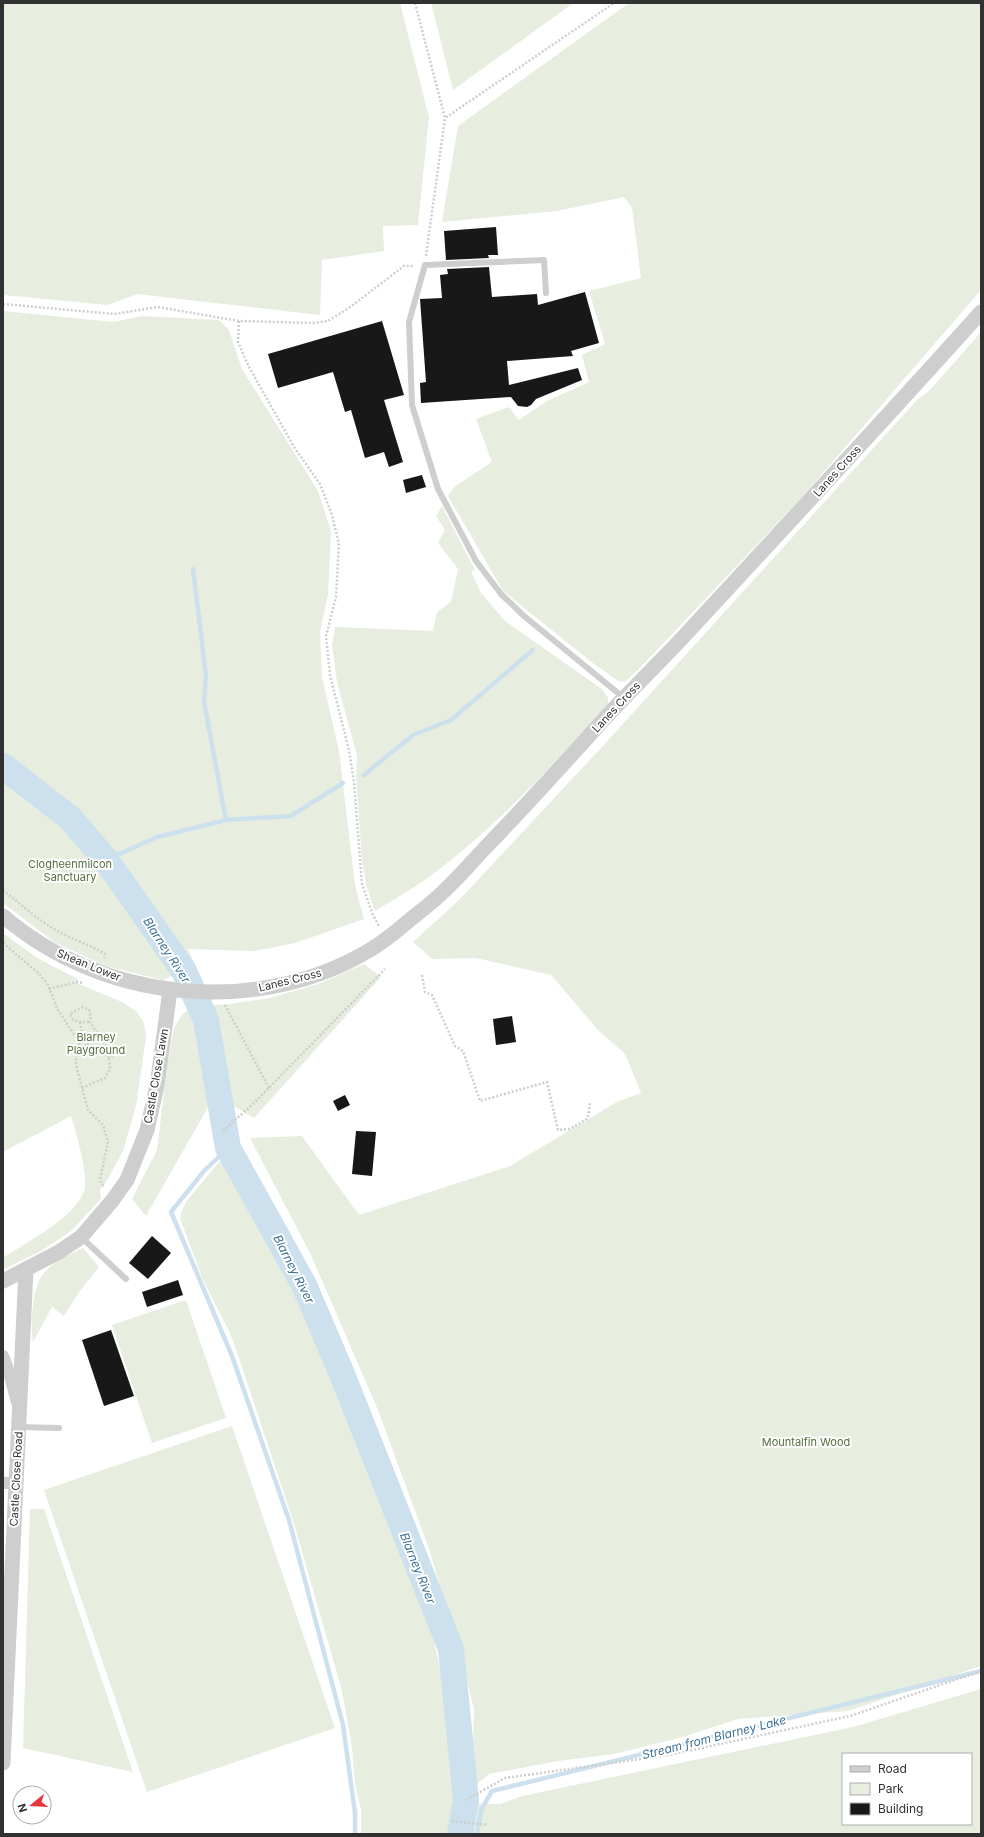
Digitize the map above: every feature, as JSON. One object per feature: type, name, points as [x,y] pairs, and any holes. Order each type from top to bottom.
[{"type":"street","name":"Lanes Cross","points":[[186,992],[221,998],[316,976],[363,954],[387,939],[444,892],[624,698],[683,638],[981,312]]},
{"type":"street","name":"Shean Lower","points":[[3,916],[24,934],[63,956],[102,972],[142,984],[186,992]]},
{"type":"street","name":"Castle Close Lawn","points":[[142,984],[153,991],[166,1022]]},
{"type":"street","name":"Castle Close Lawn","points":[[3,1281],[59,1252],[81,1237],[112,1202],[127,1180],[147,1130],[157,1086],[170,990]]},
{"type":"street","name":"Castle Close Road","points":[[3,1763],[9,1483],[18,1427],[26,1269]]},
{"type":"street","name":"Castle Close Road","points":[[3,1356],[19,1411]]},
{"type":"lane","points":[[546,292],[544,260],[425,265],[409,322],[412,405],[438,489],[476,561],[501,594],[524,616],[624,698]]},
{"type":"lane","points":[[81,1237],[126,1279]]},
{"type":"lane","points":[[18,1427],[59,1428]]},
{"type":"path","points":[[3,304],[114,314],[158,307],[239,321],[314,323],[328,321],[349,308],[404,266],[425,265],[445,118],[415,3]]},
{"type":"path","points":[[445,118],[614,3]]},
{"type":"path","points":[[239,321],[238,342],[248,366],[294,447],[320,484],[331,512],[339,542],[336,597],[326,636],[330,675],[351,763],[362,884],[373,915],[387,939]]},
{"type":"path","points":[[3,890],[40,919],[62,933],[93,946],[105,954],[105,960]]},
{"type":"path","points":[[3,943],[38,972],[50,989],[58,1010],[77,1039],[76,1041],[80,1049]]},
{"type":"path","points":[[224,1132],[385,969]]},
{"type":"path","points":[[422,975],[425,992],[432,995],[455,1046],[463,1051],[480,1101],[548,1082],[558,1130],[570,1129],[588,1118],[590,1103]]},
{"type":"path","points":[[50,989],[77,982],[90,983]]},
{"type":"path","points":[[221,998],[269,1088]]},
{"type":"path","points":[[82,1088],[105,1078],[110,1069],[109,1058],[112,1056],[90,1022],[91,1017],[89,1010],[83,1007],[70,1014],[73,1020],[90,1022]]},
{"type":"path","points":[[80,1022],[83,1037],[87,1044],[109,1058]]},
{"type":"path","points":[[86,1040],[97,1033]]},
{"type":"path","points":[[77,1039],[83,1037]]},
{"type":"path","points":[[87,1044],[80,1049],[76,1057],[76,1065],[88,1110],[103,1125],[106,1131],[108,1142],[100,1179],[112,1202]]},
{"type":"path","points":[[466,1800],[505,1778],[669,1755],[843,1718],[981,1671]]},
{"type":"path","points":[[452,1821],[488,1825]]},
{"type":"green space","points":[[3,3],[400,3],[429,117],[418,225],[383,226],[384,251],[322,260],[320,315],[137,294],[108,305],[3,295]]},
{"type":"green space","points":[[431,3],[573,3],[453,90]]},
{"type":"green space","points":[[629,3],[981,3],[981,290],[803,496],[625,682],[618,681],[594,664],[503,591],[448,496],[454,487],[492,462],[476,419],[509,407],[519,420],[547,401],[589,382],[582,355],[605,344],[589,291],[641,278],[632,208],[624,197],[557,211],[442,222],[458,126]]},
{"type":"green space","name":"Clogheenmilcon Sanctuary","points":[[3,311],[114,322],[142,316],[219,320],[229,330],[242,369],[318,491],[331,531],[328,594],[320,632],[322,677],[339,751],[355,885],[364,919],[295,943],[255,951],[188,949],[195,965],[163,980],[105,966],[54,942],[3,903]]},
{"type":"green space","name":"Mountalfin Wood","points":[[981,332],[981,1666],[848,1711],[738,1719],[683,1737],[614,1754],[558,1761],[489,1774],[472,1788],[474,1709],[460,1653],[429,1549],[378,1410],[311,1255],[250,1138],[302,1136],[359,1215],[510,1166],[617,1102],[641,1093],[625,1054],[598,1030],[551,975],[476,958],[432,959],[413,942],[460,899],[601,748],[917,400],[930,390]]},
{"type":"green space","points":[[442,506],[475,570],[471,571],[481,593],[505,621],[603,690],[608,698],[608,704],[543,775],[473,842],[422,882],[375,911],[367,888],[362,861],[356,776],[357,756],[337,682],[332,645],[335,627],[433,631],[437,612],[451,602],[458,569],[438,543],[445,530],[436,516]]},
{"type":"green space","name":"Blarney Playground","points":[[3,933],[37,958],[78,979],[77,982],[79,984],[122,1002],[137,1012],[144,1023],[146,1037],[136,1106],[123,1151],[108,1179],[100,1190],[101,1199],[71,1231],[41,1251],[3,1270],[3,1258],[61,1220],[79,1201],[84,1191],[85,1175],[71,1116],[3,1152]]},
{"type":"green space","points":[[364,964],[381,977],[254,1118],[215,1095],[146,1216],[132,1199],[157,1150],[168,1060],[174,1028],[181,1016],[190,1008],[270,998],[318,984]]},
{"type":"green space","points":[[228,1159],[232,1162],[241,1182],[267,1229],[312,1320],[333,1371],[358,1420],[388,1520],[432,1632],[446,1694],[446,1712],[455,1764],[456,1791],[452,1834],[361,1834],[361,1809],[355,1785],[352,1747],[342,1691],[295,1527],[238,1355],[229,1331],[203,1280],[181,1221],[180,1215],[186,1202],[219,1162]]},
{"type":"green space","points":[[83,1248],[99,1267],[79,1292],[64,1316],[52,1307],[33,1342],[32,1317],[34,1296],[40,1279],[52,1265]]},
{"type":"green space","points":[[186,1300],[226,1418],[152,1443],[112,1325]]},
{"type":"green space","points":[[232,1426],[335,1728],[147,1792],[44,1490]]},
{"type":"green space","points":[[30,1509],[44,1509],[133,1772],[23,1748]]},
{"type":"green space","points":[[981,1689],[981,1834],[463,1834],[469,1803],[500,1804],[522,1796],[853,1727]]},
{"type":"building","points":[[496,227],[498,255],[488,255],[489,258],[446,260],[444,231]]},
{"type":"building","points":[[489,267],[492,297],[537,294],[538,305],[585,292],[599,343],[571,351],[573,356],[507,361],[509,385],[578,368],[582,380],[536,399],[527,407],[518,406],[511,397],[421,403],[420,383],[426,382],[420,299],[442,298],[440,275],[448,274],[447,269]]},
{"type":"building","points":[[382,321],[404,395],[384,400],[403,462],[389,467],[384,452],[365,458],[351,410],[345,412],[333,372],[278,388],[268,354]]},
{"type":"building","points":[[422,475],[426,487],[406,493],[403,480]]},
{"type":"building","points":[[512,1016],[516,1042],[496,1045],[493,1019]]},
{"type":"building","points":[[345,1095],[350,1105],[338,1111],[333,1101]]},
{"type":"building","points":[[356,1131],[376,1132],[372,1176],[352,1174]]},
{"type":"building","points":[[152,1236],[171,1253],[148,1279],[129,1263]]},
{"type":"building","points":[[178,1280],[183,1295],[147,1307],[142,1292]]},
{"type":"building","points":[[111,1330],[134,1396],[104,1406],[82,1340]]},
{"type":"waterway","points":[[193,569],[206,676],[204,702],[226,820]]},
{"type":"waterway","points":[[364,775],[413,735],[451,720],[533,650]]},
{"type":"waterway","name":"Blarney River","points":[[3,766],[70,818],[106,860],[184,971],[206,1020],[228,1148],[304,1285],[342,1374],[451,1649],[466,1800],[460,1834]]},
{"type":"waterway","points":[[106,860],[157,837],[226,820],[291,816],[343,783]]},
{"type":"waterway","points":[[228,1148],[204,1171],[171,1212],[232,1356],[289,1520],[343,1725],[355,1813],[355,1834]]},
{"type":"waterway","name":"Stream from Blarney Lake","points":[[477,1834],[481,1810],[492,1791],[981,1671]]}]
